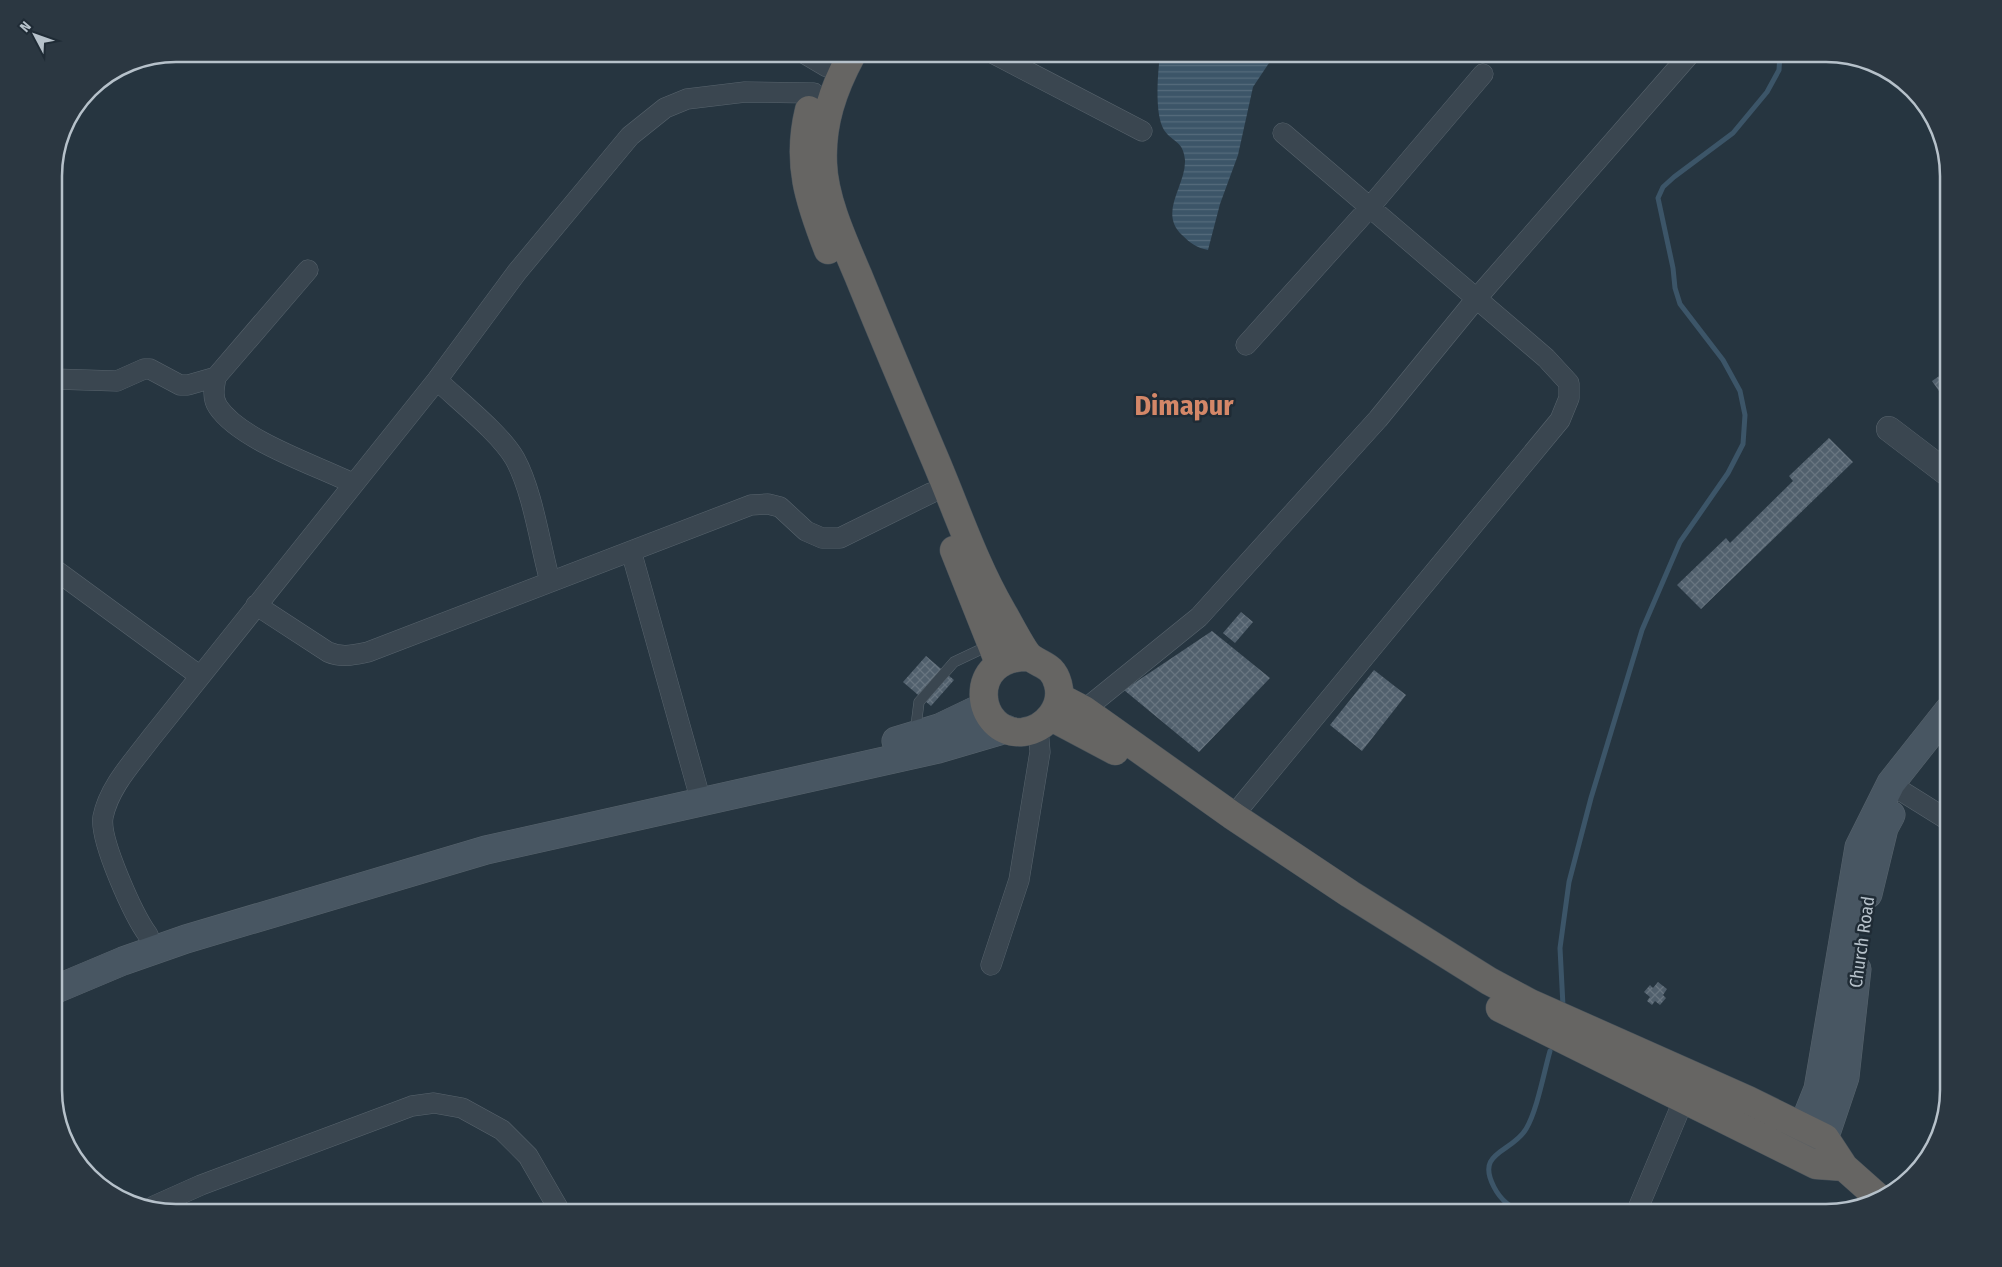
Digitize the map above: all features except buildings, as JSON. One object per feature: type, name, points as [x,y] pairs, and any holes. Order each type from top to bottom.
[{"type":"highway","points":[[821,62],[805,126],[802,157],[811,203],[850,304],[931,493],[995,654],[983,690],[985,706],[990,716],[1006,729],[1022,732],[1049,714],[1084,710],[1233,816],[1350,894],[1489,981],[1530,1003],[1748,1100],[1814,1133],[1844,1167],[1874,1193]]},
{"type":"highway","points":[[848,62],[840,76],[827,112],[823,140],[823,167],[829,195],[845,244],[975,556],[1001,609],[1030,657]]},
{"type":"highway","points":[[995,654],[1030,657],[1042,662],[1052,671],[1058,684],[1049,714]]},
{"type":"highway","points":[[1049,714],[1115,750],[1333,900],[1493,1005],[1804,1159],[1844,1167]]},
{"type":"main road","points":[[63,969],[229,908],[416,851],[915,736],[960,719],[985,706]]},
{"type":"main road","points":[[1804,1159],[1814,1133],[1818,1089],[1859,847],[1891,783],[1940,721]]},
{"type":"main road","points":[[63,986],[123,961],[186,939],[486,850],[938,749],[1006,729]]},
{"type":"main road","name":"Church Road","points":[[1814,1133],[1845,1078],[1859,948],[1868,894],[1884,828],[1903,792],[1940,745]]},
{"type":"street","points":[[1009,62],[1142,131]]},
{"type":"street","points":[[1084,710],[1199,617],[1378,419],[1476,299],[1683,62]]},
{"type":"street","points":[[1246,345],[1370,207],[1483,74]]},
{"type":"street","points":[[148,936],[110,857],[103,819],[113,790],[256,605],[437,380],[517,272],[630,136],[665,108],[687,99],[745,92],[814,93]]},
{"type":"street","points":[[1233,816],[1560,420],[1569,398],[1569,383],[1546,358],[1283,133]]},
{"type":"street","points":[[308,270],[216,378],[213,392],[217,406],[230,421],[256,439],[354,484]]},
{"type":"street","points":[[63,380],[117,381],[144,368],[150,369],[180,385],[188,385],[216,378]]},
{"type":"street","points":[[437,380],[500,440],[514,459],[524,481],[550,581]]},
{"type":"street","points":[[1889,429],[1940,468]]},
{"type":"street","points":[[256,605],[328,652],[339,656],[352,656],[368,652],[751,505],[759,504],[780,507],[806,531],[822,538],[840,538],[931,493]]},
{"type":"street","points":[[631,552],[697,787]]},
{"type":"street","points":[[63,576],[200,676]]},
{"type":"street","points":[[991,965],[1019,880],[1040,752],[1049,714]]},
{"type":"street","points":[[1903,792],[1940,815]]},
{"type":"street","points":[[1640,1204],[1684,1099]]},
{"type":"street","points":[[159,1203],[200,1185],[412,1106],[434,1103],[462,1108],[502,1130],[528,1156],[556,1204]]},
{"type":"lane","points":[[915,736],[918,702],[954,662],[995,654]]},
{"type":"water","points":[[1159,62],[1270,62],[1253,87],[1238,155],[1220,204],[1208,250],[1191,243],[1185,238],[1175,226],[1172,217],[1185,160],[1180,145],[1167,134],[1161,123],[1158,103]]},
{"type":"waterway","points":[[1563,1006],[1560,948],[1569,882],[1591,798],[1642,630],[1680,542],[1728,473],[1743,444],[1745,415],[1740,391],[1723,360],[1680,304],[1675,288],[1673,268],[1658,198],[1663,187],[1674,177],[1733,133],[1767,92],[1779,70],[1780,62]]},
{"type":"waterway","points":[[1509,1204],[1494,1187],[1489,1175],[1489,1166],[1492,1159],[1520,1137],[1526,1129],[1537,1102],[1550,1051]]},
{"type":"district","name":"Dimapur","points":[[1184,405]]}]
